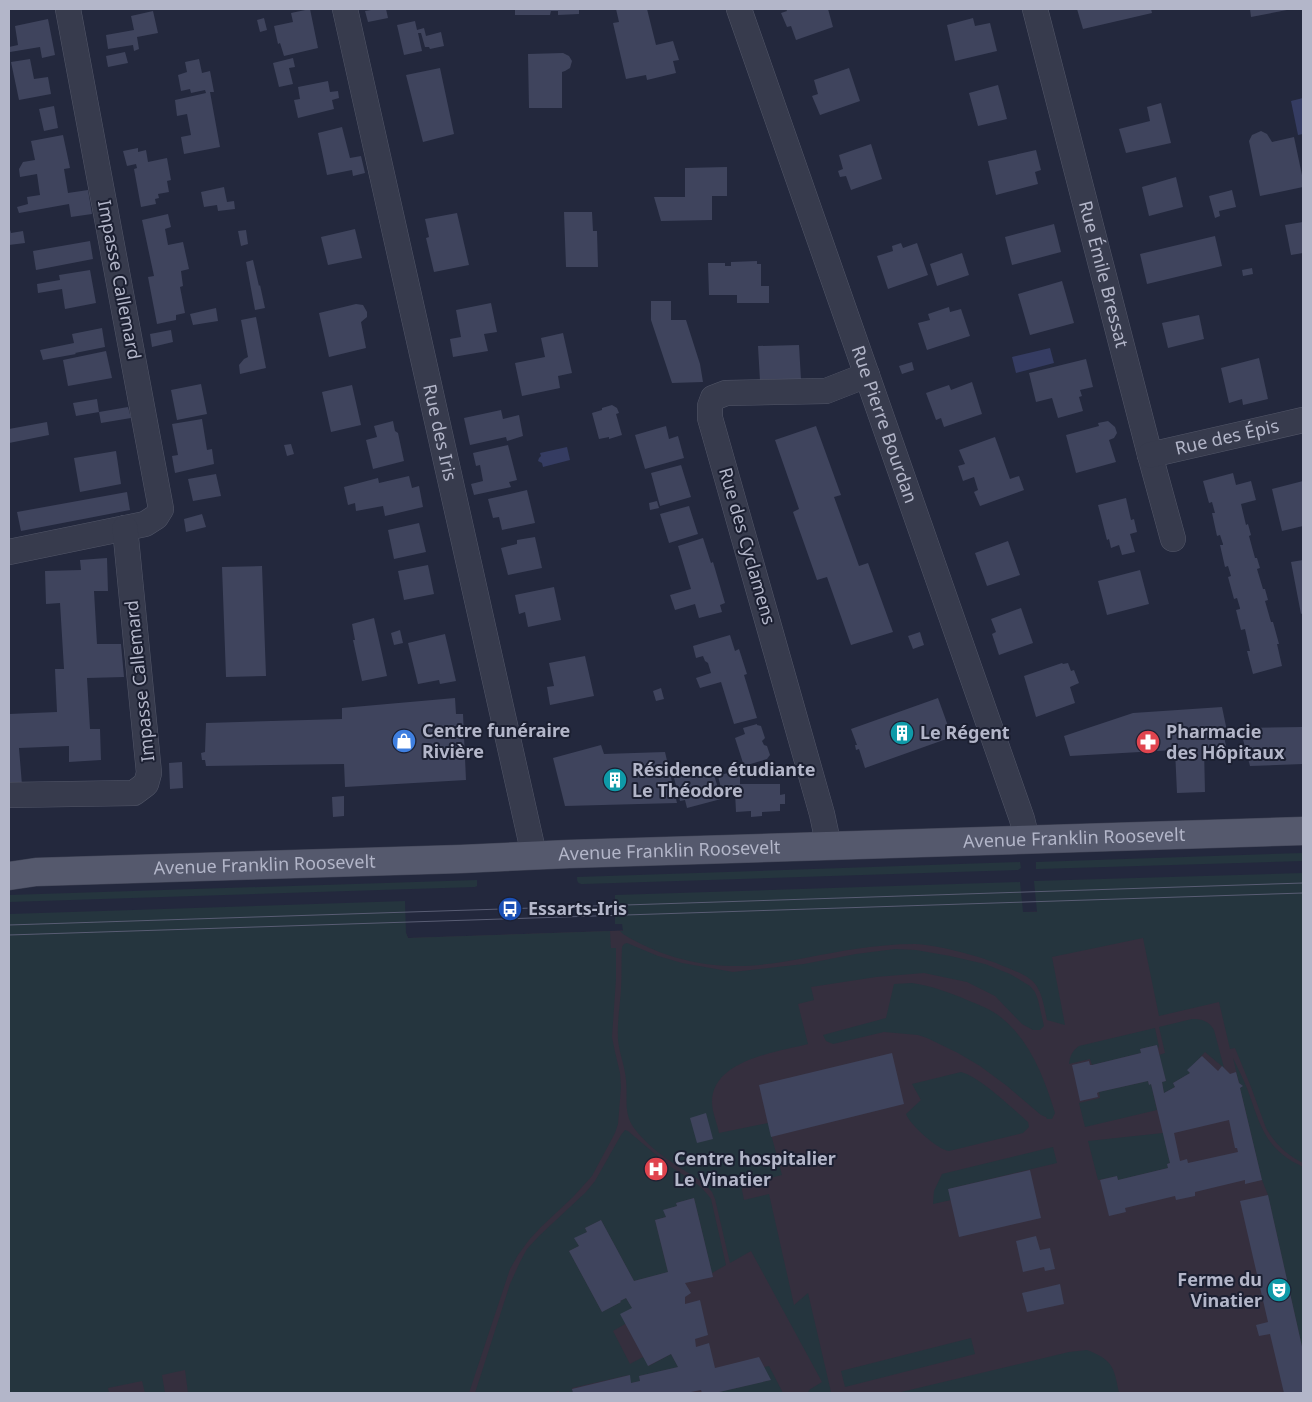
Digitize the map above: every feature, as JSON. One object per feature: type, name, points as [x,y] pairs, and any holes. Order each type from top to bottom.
[{"type":"main road","name":"Avenue Franklin Roosevelt","points":[[9,870],[36,872],[1303,831]]},
{"type":"main road","name":"Avenue Franklin Roosevelt","points":[[9,876],[36,872]]},
{"type":"street","name":"Impasse Callemard","points":[[9,552],[145,524],[156,516],[161,508],[68,9]]},
{"type":"street","name":"Rue des Iris","points":[[345,9],[534,855]]},
{"type":"street","name":"Rue Pierre Bourdan","points":[[739,9],[1022,820],[1027,840]]},
{"type":"street","name":"Rue Émile Bressat","points":[[1035,9],[1172,539]]},
{"type":"street","name":"Rue des Cyclamens","points":[[829,847],[824,818],[710,418],[710,406],[713,398],[726,393],[826,391],[867,375]]},
{"type":"street","name":"Rue des Épis","points":[[1150,455],[1303,420]]},
{"type":"street","name":"Impasse Callemard","points":[[9,795],[134,793],[146,784],[149,773],[125,528]]},
{"type":"shaded area","points":[[1303,853],[1303,861],[1036,869],[1036,862]]},
{"type":"shaded area","points":[[1020,862],[1021,868],[1018,870],[583,884],[579,883],[577,879],[577,877]]},
{"type":"shaded area","points":[[1303,873],[1303,1163],[1282,1148],[1266,1128],[1235,1048],[1230,1049],[1219,1002],[1159,1016],[1143,938],[1052,957],[1065,1025],[1047,1020],[1041,995],[1033,981],[1027,977],[987,960],[945,948],[915,944],[877,946],[762,965],[717,965],[689,961],[661,953],[623,934],[620,931],[623,931],[622,924],[615,924],[615,895],[1020,882],[1023,912],[1037,912],[1034,881]]},
{"type":"shaded area","points":[[477,880],[477,886],[475,887],[9,902],[9,895]]},
{"type":"shaded area","points":[[405,901],[406,933],[408,938],[610,931],[611,948],[616,948],[612,1037],[621,1087],[618,1124],[592,1176],[529,1240],[510,1269],[469,1393],[188,1393],[185,1370],[162,1375],[165,1393],[145,1393],[142,1381],[108,1388],[109,1393],[9,1393],[9,914]]},
{"type":"shaded area","name":"Centre hospitalier Le Vinatier","points":[[1303,904],[1303,1393],[9,1393],[9,945],[406,933],[408,938],[610,931],[1023,912]]},
{"type":"shaded area","points":[[627,943],[658,956],[682,963],[733,972],[804,964],[895,949],[916,950],[985,964],[1010,974],[1030,986],[1035,992],[1044,1026],[1040,1030],[1033,1030],[1022,1024],[995,996],[967,982],[924,973],[876,977],[811,987],[814,1000],[798,1004],[808,1044],[748,1060],[734,1067],[723,1076],[715,1088],[712,1106],[719,1133],[768,1123],[782,1175],[741,1185],[744,1200],[769,1194],[794,1305],[808,1293],[831,1392],[808,1393],[809,1390],[822,1382],[751,1251],[730,1263],[712,1192],[703,1182],[657,1152],[641,1137],[628,1117],[625,1075],[618,1033],[622,947]]},
{"type":"shaded area","points":[[912,983],[953,994],[981,1006],[1000,1016],[1014,1029],[1042,1075],[1055,1113],[1052,1119],[1047,1119],[1041,1115],[980,1066],[927,1038],[918,1035],[884,1032],[833,1044],[826,1041],[823,1035],[886,1018],[894,984]]},
{"type":"shaded area","points":[[1192,1019],[1205,1021],[1214,1030],[1224,1068],[1205,1052],[1188,1070],[1190,1073],[1173,1083],[1175,1087],[1164,1093],[1162,1082],[1166,1081],[1159,1055],[1165,1053],[1159,1027]]},
{"type":"shaded area","points":[[1155,1028],[1158,1048],[1157,1045],[1140,1049],[1141,1053],[1092,1065],[1090,1059],[1069,1064],[1072,1054],[1079,1046]]},
{"type":"shaded area","points":[[1233,1058],[1266,1136],[1280,1153],[1303,1167],[1303,1351],[1268,1195],[1262,1180],[1240,1088],[1243,1086],[1239,1083]]},
{"type":"shaded area","points":[[961,1072],[977,1080],[996,1094],[1028,1122],[1029,1127],[1023,1133],[949,1151],[932,1142],[918,1130],[906,1114],[921,1100],[912,1084]]},
{"type":"shaded area","points":[[1148,1081],[1149,1085],[1151,1084],[1157,1110],[1085,1127],[1079,1103],[1100,1098],[1099,1092]]},
{"type":"shaded area","points":[[625,1130],[671,1167],[698,1185],[711,1199],[726,1265],[712,1273],[694,1198],[676,1203],[677,1206],[664,1210],[666,1217],[655,1220],[668,1272],[634,1281],[601,1220],[585,1228],[587,1232],[575,1239],[579,1246],[569,1251],[602,1312],[626,1298],[632,1308],[625,1324],[613,1331],[630,1364],[643,1357],[649,1366],[671,1354],[678,1367],[639,1376],[640,1381],[631,1383],[629,1375],[572,1388],[573,1393],[559,1393],[559,1391],[551,1393],[475,1393],[510,1284],[527,1249],[586,1192],[595,1181]]},
{"type":"shaded area","points":[[1163,1133],[1170,1163],[1167,1164],[1168,1168],[1118,1180],[1117,1176],[1098,1180],[1088,1141]]},
{"type":"shaded area","points":[[1053,1147],[1057,1163],[948,1189],[951,1200],[933,1204],[934,1191],[942,1174]]},
{"type":"shaded area","points":[[971,1338],[975,1354],[845,1387],[841,1371]]},
{"type":"shaded area","points":[[1087,1350],[1102,1357],[1111,1365],[1116,1377],[1119,1393],[897,1393],[1069,1352]]},
{"type":"shaded area","points":[[769,1366],[783,1393],[715,1393],[770,1380],[764,1367]]},
{"type":"water","points":[[1303,98],[1303,134],[1298,135],[1291,101]]},
{"type":"water","points":[[1050,348],[1054,363],[1016,373],[1012,357]]},
{"type":"water","points":[[567,447],[570,460],[543,467],[542,463],[538,461],[541,456],[540,453]]},
{"type":"building","points":[[310,9],[318,48],[284,56],[280,43],[278,44],[274,26],[293,22],[291,13]]},
{"type":"building","points":[[386,9],[388,18],[368,22],[365,11]]},
{"type":"building","points":[[515,9],[579,9],[579,14],[558,15],[558,11],[551,11],[550,15],[515,15]]},
{"type":"building","points":[[616,9],[647,9],[656,45],[673,41],[679,60],[673,61],[676,73],[647,80],[646,75],[626,79],[613,23],[619,22]]},
{"type":"building","points":[[786,9],[828,9],[833,27],[796,40],[791,26],[787,27],[781,13],[787,11]]},
{"type":"building","points":[[1077,9],[1151,9],[1152,13],[1083,29]]},
{"type":"building","points":[[1250,9],[1287,9],[1287,10],[1251,17]]},
{"type":"building","points":[[153,11],[158,33],[137,37],[139,49],[134,51],[133,45],[108,49],[106,35],[134,30],[131,16]]},
{"type":"building","points":[[264,18],[267,30],[260,32],[257,20]]},
{"type":"building","points":[[973,18],[975,26],[990,23],[997,51],[955,61],[947,25]]},
{"type":"building","points":[[48,19],[55,55],[42,58],[40,47],[10,52],[9,47],[18,45],[15,26]]},
{"type":"building","points":[[415,21],[417,30],[424,28],[426,36],[441,32],[444,46],[430,49],[425,47],[421,33],[418,33],[422,51],[404,55],[397,25]]},
{"type":"building","points":[[125,52],[128,63],[108,67],[106,56]]},
{"type":"building","points":[[563,53],[569,56],[572,61],[570,68],[562,72],[562,108],[529,108],[528,54]]},
{"type":"building","points":[[293,58],[295,67],[289,68],[293,84],[279,87],[273,63]]},
{"type":"building","points":[[30,59],[34,79],[48,77],[51,94],[19,100],[11,62]]},
{"type":"building","points":[[199,59],[202,73],[210,71],[214,92],[210,92],[220,147],[184,154],[181,137],[191,135],[187,114],[177,116],[175,100],[206,93],[205,90],[191,93],[190,89],[181,91],[178,75],[187,72],[185,62]]},
{"type":"building","points":[[440,68],[454,134],[423,142],[406,75]]},
{"type":"building","points":[[849,68],[860,101],[820,115],[812,96],[818,94],[814,80]]},
{"type":"building","points":[[328,81],[330,92],[338,91],[339,98],[332,100],[334,109],[298,118],[294,100],[300,99],[298,87]]},
{"type":"building","points":[[998,85],[1007,119],[978,126],[969,93]]},
{"type":"building","points":[[1161,103],[1171,143],[1126,153],[1119,129],[1150,121],[1147,107]]},
{"type":"building","points":[[54,106],[58,128],[44,131],[39,109]]},
{"type":"building","points":[[342,127],[350,158],[361,156],[365,173],[353,176],[352,170],[327,175],[318,133]]},
{"type":"building","points":[[1261,131],[1267,134],[1272,142],[1294,137],[1303,187],[1260,196],[1249,141],[1252,135]]},
{"type":"building","points":[[63,135],[70,168],[64,169],[68,193],[88,190],[92,214],[71,217],[69,204],[19,213],[17,207],[28,204],[27,197],[40,195],[37,174],[20,177],[19,169],[23,162],[35,160],[31,141]]},
{"type":"building","points":[[871,144],[882,179],[851,190],[846,176],[840,177],[838,171],[843,169],[839,155]]},
{"type":"building","points":[[138,148],[138,152],[146,150],[148,162],[167,158],[171,180],[167,181],[169,192],[158,194],[159,198],[155,199],[156,204],[141,207],[134,169],[137,168],[136,164],[127,166],[123,151]]},
{"type":"building","points":[[1036,150],[1041,170],[1035,172],[1038,184],[996,195],[988,161]]},
{"type":"building","points":[[727,167],[727,196],[712,196],[712,220],[661,221],[654,197],[685,197],[685,168]]},
{"type":"building","points":[[1176,177],[1183,207],[1149,216],[1142,187]]},
{"type":"building","points":[[224,187],[227,202],[234,201],[235,209],[218,211],[217,205],[204,207],[201,192]]},
{"type":"building","points":[[1232,190],[1236,207],[1219,211],[1220,216],[1215,218],[1209,196]]},
{"type":"building","points":[[564,212],[592,212],[593,231],[597,231],[598,267],[566,267]]},
{"type":"building","points":[[457,213],[469,265],[434,272],[426,238],[429,237],[425,219]]},
{"type":"building","points":[[168,214],[171,227],[165,229],[168,245],[183,242],[189,269],[181,271],[183,286],[180,287],[185,313],[176,315],[176,320],[157,324],[148,277],[154,276],[142,220]]},
{"type":"building","points":[[1303,222],[1303,253],[1291,255],[1285,225]]},
{"type":"building","points":[[1054,224],[1061,252],[1012,265],[1005,237]]},
{"type":"building","points":[[9,226],[11,233],[23,231],[25,243],[9,245]]},
{"type":"building","points":[[355,229],[362,258],[328,265],[321,237]]},
{"type":"building","points":[[246,230],[248,244],[241,246],[238,231]]},
{"type":"building","points":[[1215,236],[1222,266],[1147,284],[1140,254]]},
{"type":"building","points":[[90,241],[93,259],[36,270],[33,251]]},
{"type":"building","points":[[901,243],[903,248],[917,243],[928,275],[888,289],[877,256],[893,251],[892,246]]},
{"type":"building","points":[[962,253],[969,275],[937,286],[930,264]]},
{"type":"building","points":[[253,260],[265,308],[255,310],[246,262]]},
{"type":"building","points":[[757,261],[757,264],[761,264],[761,286],[769,286],[769,303],[737,303],[737,295],[709,295],[708,263],[725,263],[725,266],[731,266],[731,262]]},
{"type":"building","points":[[1252,268],[1253,274],[1243,276],[1242,270]]},
{"type":"building","points":[[90,270],[96,303],[65,309],[62,289],[38,293],[37,284],[60,280],[59,275]]},
{"type":"building","points":[[1062,281],[1074,323],[1030,335],[1018,294]]},
{"type":"building","points":[[651,301],[671,301],[671,320],[686,320],[700,364],[703,382],[672,383],[651,320]]},
{"type":"building","points":[[491,303],[497,332],[484,334],[488,351],[453,357],[450,339],[461,337],[456,310]]},
{"type":"building","points":[[356,304],[363,305],[367,312],[367,317],[361,322],[366,348],[329,357],[319,313]]},
{"type":"building","points":[[949,307],[950,312],[961,309],[970,336],[927,350],[918,323],[930,320],[928,314]]},
{"type":"building","points":[[216,308],[218,321],[193,325],[190,314]]},
{"type":"building","points":[[1199,315],[1204,339],[1168,348],[1162,323]]},
{"type":"building","points":[[256,317],[266,368],[240,374],[239,365],[248,357],[241,320]]},
{"type":"building","points":[[102,328],[105,347],[43,360],[40,350],[74,343],[72,334]]},
{"type":"building","points":[[171,330],[173,342],[152,347],[150,334]]},
{"type":"building","points":[[563,333],[572,373],[558,376],[560,388],[522,396],[515,363],[545,357],[541,338]]},
{"type":"building","points":[[799,345],[801,380],[760,381],[758,346]]},
{"type":"building","points":[[106,351],[112,378],[68,386],[63,360]]},
{"type":"building","points":[[1259,358],[1268,399],[1243,405],[1242,399],[1229,403],[1221,368]]},
{"type":"building","points":[[1086,359],[1093,387],[1080,390],[1082,396],[1079,397],[1083,411],[1058,418],[1052,398],[1036,402],[1029,373]]},
{"type":"building","points":[[912,362],[914,370],[902,374],[899,366]]},
{"type":"building","points":[[972,382],[982,414],[944,427],[941,418],[936,420],[926,393],[949,385],[951,390]]},
{"type":"building","points":[[201,384],[207,414],[177,420],[171,390]]},
{"type":"building","points":[[352,385],[361,425],[331,432],[322,392]]},
{"type":"building","points":[[97,399],[99,412],[76,416],[73,403]]},
{"type":"building","points":[[612,405],[617,408],[619,413],[616,414],[622,435],[609,439],[609,437],[599,439],[592,413]]},
{"type":"building","points":[[128,407],[131,418],[101,423],[99,412]]},
{"type":"building","points":[[501,410],[503,419],[519,415],[523,436],[507,441],[506,437],[470,445],[464,418]]},
{"type":"building","points":[[202,419],[207,450],[212,449],[214,464],[175,473],[172,456],[178,455],[172,424]]},
{"type":"building","points":[[393,421],[395,431],[398,433],[404,461],[373,469],[366,440],[377,437],[374,426]]},
{"type":"building","points":[[1108,421],[1115,427],[1117,433],[1114,438],[1109,440],[1116,462],[1076,473],[1066,435],[1099,426],[1098,423]]},
{"type":"building","points":[[47,422],[49,435],[9,443],[9,429]]},
{"type":"building","points":[[666,426],[669,439],[678,436],[684,458],[645,469],[635,435]]},
{"type":"building","points":[[816,426],[841,495],[834,497],[859,566],[868,563],[893,632],[851,645],[827,577],[817,580],[793,512],[799,509],[775,440]]},
{"type":"building","points":[[995,437],[1010,479],[1019,476],[1024,490],[980,506],[974,492],[978,490],[974,477],[963,481],[958,466],[965,464],[959,450]]},
{"type":"building","points":[[291,444],[294,454],[287,456],[284,445]]},
{"type":"building","points":[[508,445],[517,480],[509,482],[511,487],[474,495],[471,484],[483,481],[480,465],[476,466],[473,453]]},
{"type":"building","points":[[116,451],[121,484],[80,492],[74,458]]},
{"type":"building","points":[[681,465],[691,497],[660,506],[651,473]]},
{"type":"building","points":[[1233,473],[1236,485],[1251,481],[1256,500],[1241,504],[1246,525],[1248,524],[1251,535],[1249,536],[1255,558],[1257,558],[1260,568],[1257,569],[1268,600],[1265,601],[1279,644],[1277,644],[1282,666],[1253,674],[1247,651],[1250,651],[1245,629],[1241,630],[1236,610],[1240,608],[1237,598],[1234,599],[1228,577],[1231,576],[1228,566],[1225,567],[1220,545],[1223,544],[1220,535],[1217,536],[1212,513],[1215,513],[1212,502],[1209,503],[1203,481]]},
{"type":"building","points":[[216,474],[221,496],[193,501],[188,479]]},
{"type":"building","points":[[409,476],[412,488],[419,486],[423,507],[385,516],[383,506],[356,511],[355,503],[348,505],[344,487],[378,478],[379,483]]},
{"type":"building","points":[[1303,481],[1303,526],[1282,531],[1272,489]]},
{"type":"building","points":[[527,490],[535,523],[502,530],[499,517],[493,518],[488,499]]},
{"type":"building","points":[[127,492],[130,510],[21,531],[17,512]]},
{"type":"building","points":[[1126,498],[1131,520],[1134,519],[1137,532],[1130,534],[1135,552],[1122,555],[1119,545],[1111,548],[1109,539],[1107,540],[1098,505]]},
{"type":"building","points":[[657,501],[659,508],[650,510],[649,503]]},
{"type":"building","points":[[689,506],[698,534],[669,543],[660,514]]},
{"type":"building","points":[[202,514],[206,527],[186,532],[184,519]]},
{"type":"building","points":[[419,523],[426,552],[394,559],[388,530]]},
{"type":"building","points":[[535,537],[542,568],[508,575],[501,548],[517,544],[517,540]]},
{"type":"building","points":[[703,538],[711,563],[713,562],[725,603],[720,605],[722,612],[699,618],[695,604],[675,610],[670,595],[691,589],[678,546]]},
{"type":"building","points":[[1008,541],[1020,575],[987,586],[975,553]]},
{"type":"building","points":[[107,558],[108,591],[94,591],[97,644],[121,644],[124,677],[87,678],[90,729],[100,729],[101,760],[69,762],[69,746],[19,748],[22,785],[9,786],[9,714],[57,712],[55,669],[64,669],[60,603],[46,604],[45,571],[81,570],[80,560]]},
{"type":"building","points":[[1303,560],[1303,613],[1301,614],[1291,562]]},
{"type":"building","points":[[428,565],[434,594],[404,600],[398,571]]},
{"type":"building","points":[[262,566],[266,676],[226,677],[222,567]]},
{"type":"building","points":[[1140,570],[1149,604],[1107,615],[1098,581]]},
{"type":"building","points":[[554,587],[561,620],[528,627],[525,612],[519,614],[515,595]]},
{"type":"building","points":[[1021,608],[1033,643],[999,655],[992,634],[996,632],[991,619]]},
{"type":"building","points":[[374,618],[387,676],[362,681],[353,640],[355,640],[352,624]]},
{"type":"building","points":[[400,630],[403,643],[394,645],[391,633]]},
{"type":"building","points":[[920,632],[924,645],[913,649],[908,636]]},
{"type":"building","points":[[445,634],[456,681],[440,684],[439,680],[418,684],[408,643]]},
{"type":"building","points":[[730,635],[735,651],[739,649],[747,674],[744,675],[757,718],[734,724],[721,682],[700,688],[696,678],[711,673],[708,663],[703,656],[696,658],[693,646]]},
{"type":"building","points":[[585,656],[594,696],[550,705],[547,687],[554,686],[549,663]]},
{"type":"building","points":[[1062,663],[1068,663],[1071,671],[1074,670],[1079,683],[1070,687],[1075,703],[1036,717],[1024,676]]},
{"type":"building","points":[[661,688],[664,699],[656,701],[653,691]]},
{"type":"building","name":"Centre funéraire Rivière","points":[[455,698],[456,714],[463,714],[466,780],[345,787],[344,764],[206,766],[205,760],[202,760],[201,753],[205,752],[206,723],[342,719],[342,708]]},
{"type":"building","name":"Le Régent","points":[[938,698],[952,737],[865,768],[859,749],[856,750],[855,745],[857,745],[851,729]]},
{"type":"building","points":[[1222,707],[1227,731],[1224,736],[1226,746],[1204,748],[1205,792],[1177,793],[1175,750],[1070,756],[1064,736],[1133,713]]},
{"type":"building","points":[[757,724],[761,726],[765,738],[762,741],[767,746],[770,755],[767,759],[744,766],[735,738],[745,734],[743,728]]},
{"type":"building","points":[[1303,727],[1303,764],[1250,766],[1240,728]]},
{"type":"building","name":"Résidence étudiante Le Théodore","points":[[601,745],[604,754],[665,752],[677,803],[565,806],[553,758]]},
{"type":"building","points":[[182,762],[183,788],[170,789],[169,763]]},
{"type":"building","points":[[692,769],[693,776],[713,771],[721,799],[687,808],[685,800],[680,801],[673,774]]},
{"type":"building","points":[[740,769],[740,784],[780,784],[780,795],[785,794],[785,804],[780,804],[780,811],[762,812],[762,816],[751,817],[751,811],[736,812],[735,792],[722,792],[718,776]]},
{"type":"building","points":[[344,796],[344,816],[333,817],[332,797]]},
{"type":"building","points":[[1157,1045],[1166,1081],[1162,1082],[1164,1093],[1175,1087],[1173,1083],[1190,1073],[1187,1070],[1202,1056],[1218,1071],[1222,1066],[1230,1074],[1236,1072],[1239,1083],[1243,1086],[1240,1088],[1262,1180],[1245,1184],[1245,1180],[1195,1192],[1195,1196],[1176,1200],[1175,1196],[1125,1208],[1126,1212],[1109,1216],[1100,1180],[1117,1176],[1118,1180],[1168,1168],[1167,1164],[1170,1163],[1151,1084],[1149,1085],[1148,1081],[1099,1092],[1097,1093],[1098,1097],[1080,1101],[1072,1065],[1089,1061],[1090,1065],[1092,1065],[1141,1053],[1140,1049]],"holes":[[[1229,1120],[1235,1148],[1237,1148],[1238,1152],[1188,1163],[1187,1159],[1180,1161],[1174,1133]]]},
{"type":"building","points":[[892,1053],[904,1104],[771,1137],[759,1085]]},
{"type":"building","points":[[706,1113],[713,1139],[697,1143],[690,1118]]},
{"type":"building","points":[[1030,1170],[1041,1218],[959,1237],[948,1189]]},
{"type":"building","name":"Ferme du Vinatier","points":[[1268,1195],[1303,1351],[1303,1393],[1284,1393],[1270,1334],[1259,1336],[1256,1325],[1268,1322],[1240,1201]]},
{"type":"building","points":[[694,1198],[713,1277],[685,1283],[691,1293],[685,1297],[685,1304],[700,1300],[708,1335],[695,1339],[696,1347],[709,1343],[715,1368],[759,1357],[771,1380],[715,1393],[702,1393],[701,1390],[691,1393],[573,1393],[572,1389],[630,1375],[631,1383],[640,1381],[639,1376],[678,1367],[671,1354],[648,1366],[620,1314],[632,1308],[626,1298],[602,1312],[569,1251],[579,1246],[574,1238],[587,1232],[585,1228],[601,1220],[634,1281],[668,1272],[655,1220],[666,1217],[663,1210],[677,1206],[676,1203]]},
{"type":"building","points":[[1036,1236],[1040,1250],[1050,1248],[1055,1269],[1045,1271],[1044,1267],[1023,1272],[1016,1241]]},
{"type":"building","points":[[1060,1284],[1064,1304],[1027,1312],[1022,1293]]},
{"type":"tram line","points":[[9,925],[1303,883]]},
{"type":"tram line","points":[[9,935],[1303,893]]},
{"type":"place","name":"Le Régent","points":[[902,733]]},
{"type":"place","name":"Centre funéraire Rivière","points":[[404,741]]},
{"type":"place","name":"Pharmacie des Hôpitaux","points":[[1148,742]]},
{"type":"place","name":"Résidence étudiante Le Théodore","points":[[615,780]]},
{"type":"place","name":"Essarts-Iris","points":[[510,909]]},
{"type":"place","name":"Centre hospitalier Le Vinatier","points":[[656,1169]]},
{"type":"place","name":"Ferme du Vinatier","points":[[1279,1290]]}]
